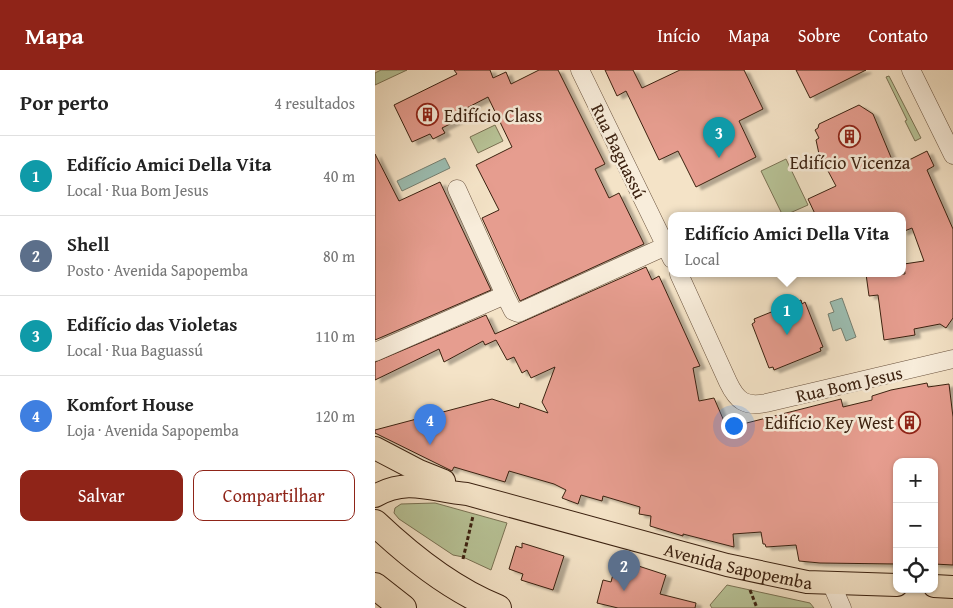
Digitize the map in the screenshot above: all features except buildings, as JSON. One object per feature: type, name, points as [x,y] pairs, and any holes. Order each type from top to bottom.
[{"type":"highway","points":[[375,523],[445,580],[479,600],[498,608]]},
{"type":"highway","points":[[375,586],[403,608]]},
{"type":"main road","name":"Avenida Sapopemba","points":[[375,448],[419,471],[451,483],[471,502]]},
{"type":"main road","name":"Avenida Sapopemba","points":[[375,496],[401,485],[420,486],[446,492],[471,502],[727,565],[807,582],[893,585]]},
{"type":"main road","points":[[938,586],[953,587]]},
{"type":"street","name":"Rua Baguassú","points":[[580,70],[668,251]]},
{"type":"street","points":[[911,70],[953,155]]},
{"type":"street","points":[[457,189],[513,311],[521,313],[668,253]]},
{"type":"street","name":"Rua Bom Jesus","points":[[680,277],[727,382],[736,397],[745,404],[766,403],[953,359]]},
{"type":"street","points":[[375,352],[505,295]]},
{"type":"street","points":[[831,583],[842,608]]},
{"type":"path","points":[[463,559],[471,502]]},
{"type":"path","points":[[749,586],[757,608]]},
{"type":"green space","points":[[381,70],[407,70],[375,85],[375,73]]},
{"type":"green space","points":[[889,76],[921,138],[915,141],[886,77]]},
{"type":"green space","points":[[495,125],[503,141],[478,153],[470,137]]},
{"type":"green space","points":[[786,159],[808,205],[792,212],[781,212],[761,171]]},
{"type":"green space","points":[[435,503],[507,523],[491,570],[463,557],[453,555],[399,519],[394,513],[395,508],[401,504]]},
{"type":"green space","points":[[727,585],[810,603],[814,608],[712,608],[710,605]]},
{"type":"water","points":[[445,158],[450,168],[402,191],[397,181]]},
{"type":"water","points":[[842,298],[856,337],[846,341],[841,328],[833,331],[828,314],[834,312],[830,302]]},
{"type":"place","name":"Edifício Class","points":[[428,115]]},
{"type":"place","name":"Edifício Vicenza","points":[[850,137]]},
{"type":"place","name":"Edifício das Violetas","points":[[719,158]]},
{"type":"place","name":"Edifício Amici Della Vita","points":[[787,335]]},
{"type":"place","name":"Edifício Key West","points":[[910,422]]},
{"type":"place","name":"Komfort House","points":[[430,445]]},
{"type":"place","name":"Shell","points":[[624,591]]}]
